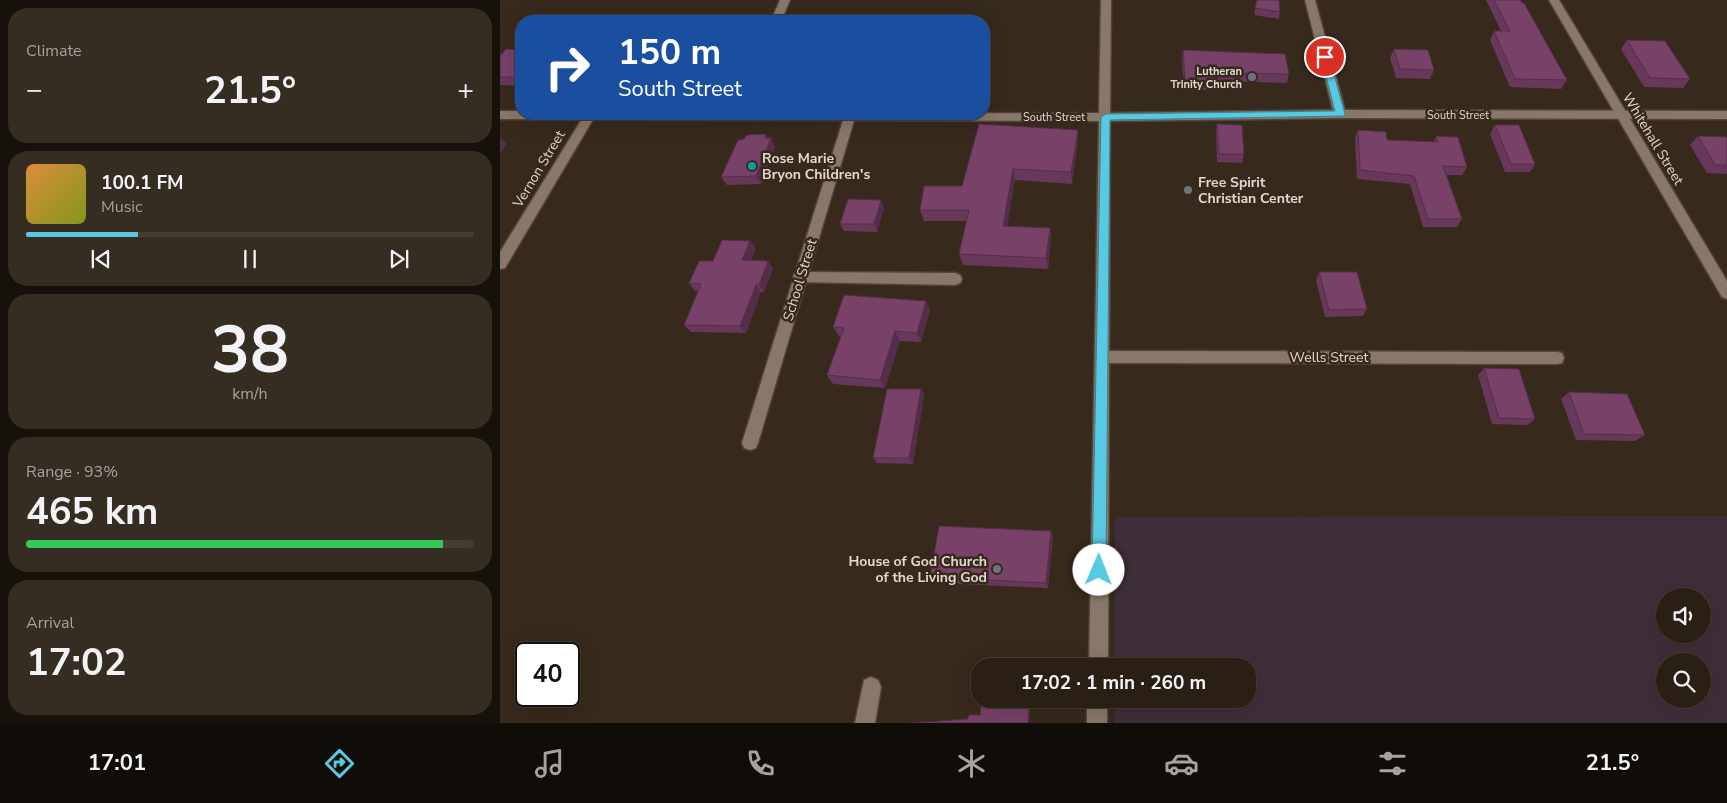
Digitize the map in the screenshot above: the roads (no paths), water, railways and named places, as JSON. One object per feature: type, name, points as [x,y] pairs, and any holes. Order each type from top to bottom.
[{"type":"street","points":[[779,15],[785,0]]},
{"type":"street","points":[[1098,658],[1106,0]]},
{"type":"street","points":[[1310,0],[1340,114]]},
{"type":"street","name":"Whitehall Street","points":[[1554,0],[1727,293]]},
{"type":"street","name":"South Street","points":[[990,117],[1340,114],[1727,115]]},
{"type":"street","name":"South Street","points":[[500,115],[515,115]]},
{"type":"street","name":"Vernon Street","points":[[500,264],[587,120]]},
{"type":"street","name":"School Street","points":[[750,442],[848,120]]},
{"type":"street","points":[[800,277],[955,279]]},
{"type":"street","name":"Wells Street","points":[[1102,357],[1557,358]]},
{"type":"street","points":[[865,723],[871,687]]},
{"type":"street","points":[[1097,708],[1097,723]]},
{"type":"place","name":"Lutheran Trinity Church","points":[[1252,77]]},
{"type":"place","name":"Rose Marie Bryon Children's","points":[[752,166]]},
{"type":"place","name":"Free Spirit Christian Center","points":[[1188,190]]},
{"type":"place","name":"House of God Church of the Living God","points":[[997,569]]}]
